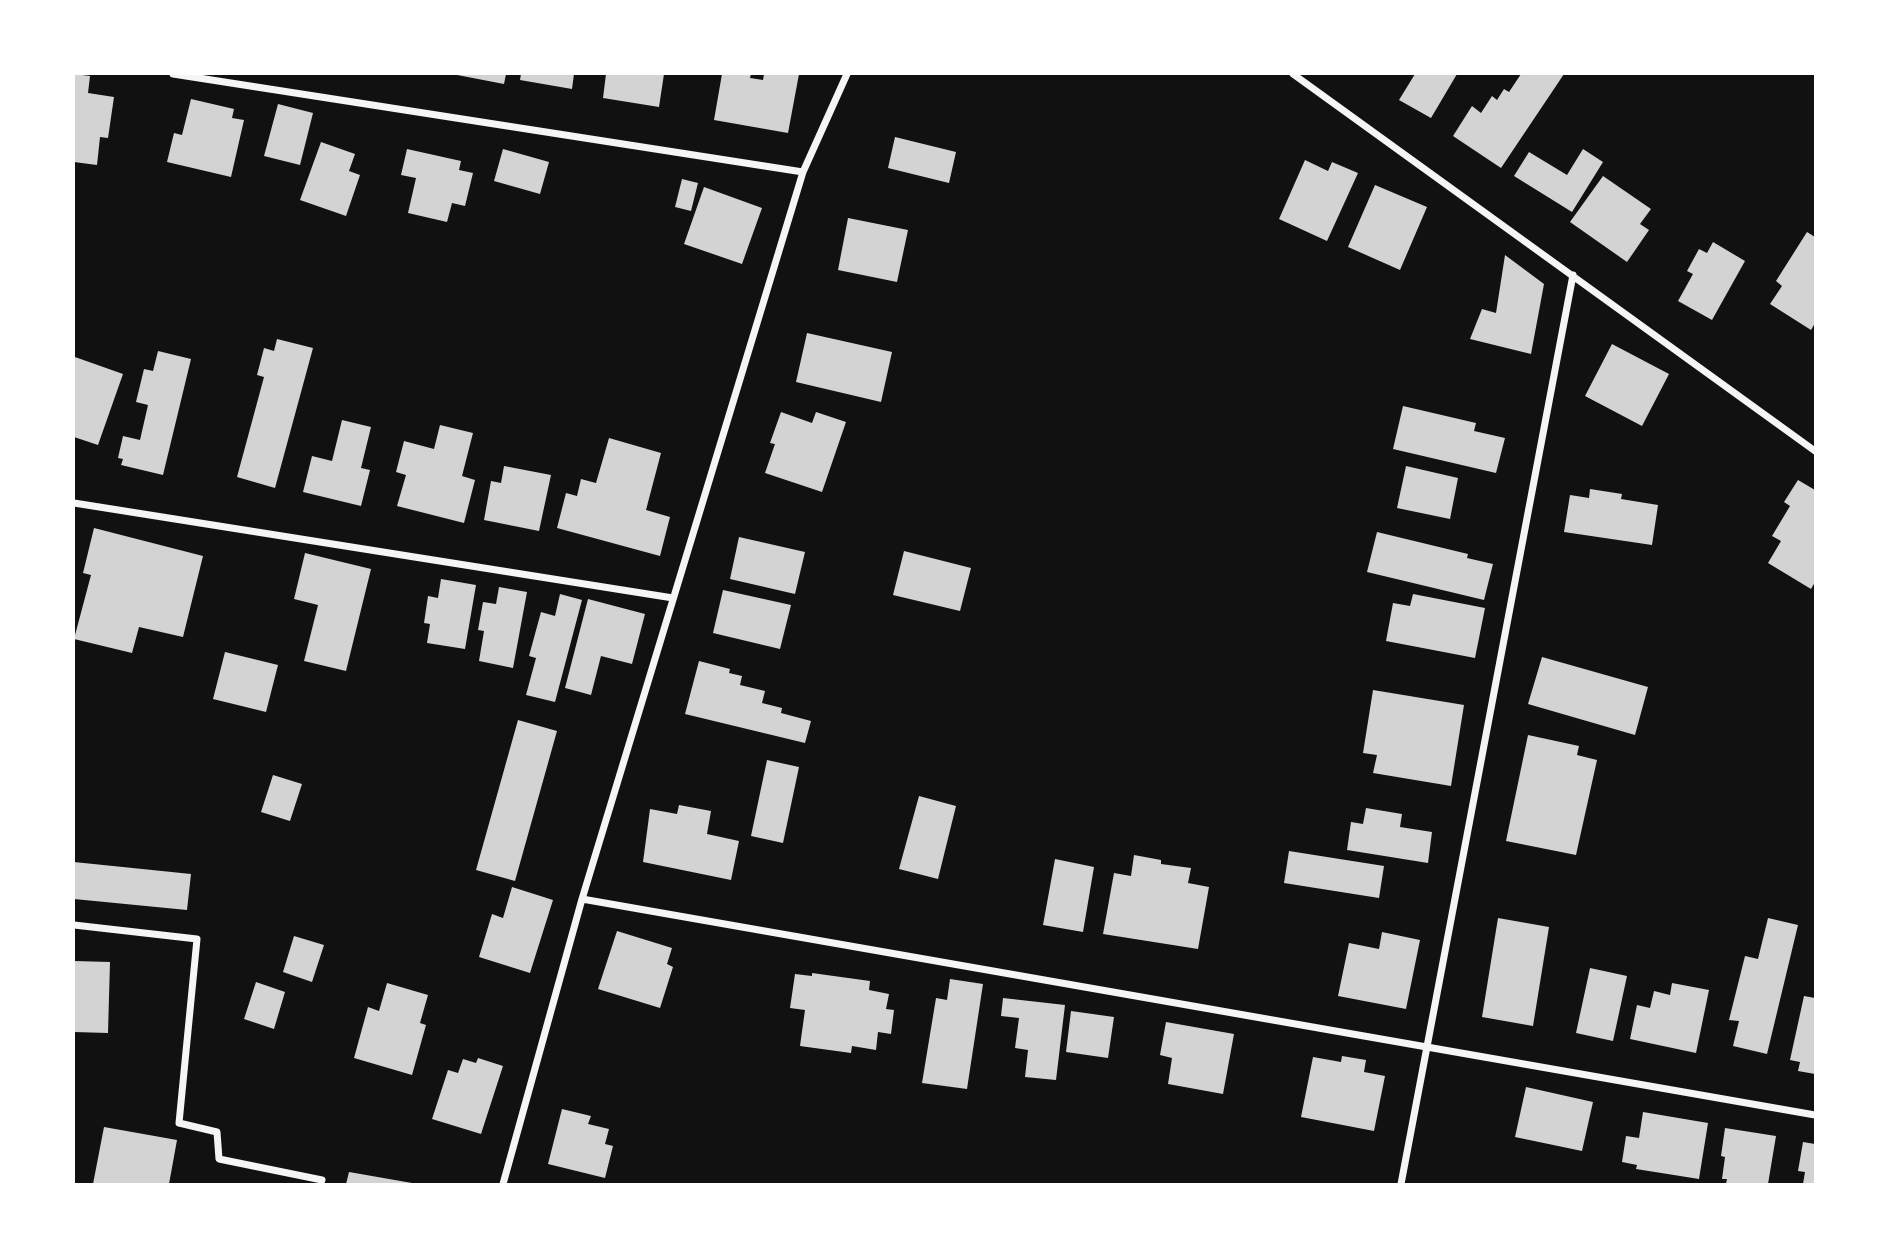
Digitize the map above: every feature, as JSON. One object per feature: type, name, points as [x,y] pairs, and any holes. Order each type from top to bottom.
[{"type":"street","points":[[173,74],[803,172]]},
{"type":"street","points":[[503,1185],[582,899],[803,172],[846,74]]},
{"type":"street","points":[[1293,74],[1815,451]]},
{"type":"street","points":[[1401,1185],[1573,275]]},
{"type":"street","points":[[74,503],[673,598]]},
{"type":"street","points":[[582,899],[1815,1115]]},
{"type":"street","points":[[74,925],[197,939],[179,1123],[217,1132],[219,1159],[322,1180]]},
{"type":"building","points":[[74,74],[90,76],[88,93],[114,97],[108,138],[100,137],[97,165],[74,162]]},
{"type":"building","points":[[452,74],[506,74],[504,84]]},
{"type":"building","points":[[521,74],[574,74],[572,89],[520,80]]},
{"type":"building","points":[[606,74],[664,74],[659,107],[603,98]]},
{"type":"building","points":[[722,74],[751,74],[750,78],[763,80],[764,74],[799,74],[788,133],[714,120]]},
{"type":"building","points":[[1415,74],[1457,74],[1431,118],[1399,100]]},
{"type":"building","points":[[1521,74],[1564,74],[1501,168],[1453,136],[1472,106],[1481,113],[1492,96],[1497,100],[1504,89],[1509,92]]},
{"type":"building","points":[[191,99],[234,109],[232,118],[244,120],[231,177],[167,162],[174,133],[182,135]]},
{"type":"building","points":[[278,104],[313,113],[300,165],[264,156]]},
{"type":"building","points":[[895,137],[956,152],[949,183],[888,168]]},
{"type":"building","points":[[321,142],[355,154],[349,171],[360,175],[346,216],[300,200]]},
{"type":"building","points":[[407,149],[461,161],[459,170],[473,173],[465,206],[452,203],[447,222],[408,213],[416,178],[401,175]]},
{"type":"building","points":[[503,149],[549,162],[540,194],[494,181]]},
{"type":"building","points":[[1583,149],[1603,162],[1572,212],[1514,176],[1529,152],[1567,175]]},
{"type":"building","points":[[1305,160],[1328,171],[1332,162],[1358,173],[1327,241],[1279,219]]},
{"type":"building","points":[[1603,176],[1651,209],[1640,224],[1649,230],[1627,262],[1570,222]]},
{"type":"building","points":[[682,179],[698,183],[691,211],[675,207]]},
{"type":"building","points":[[1375,185],[1427,207],[1400,270],[1348,247]]},
{"type":"building","points":[[704,187],[762,208],[742,264],[684,244]]},
{"type":"building","points":[[848,218],[908,230],[897,282],[838,270]]},
{"type":"building","points":[[1807,232],[1815,237],[1815,323],[1811,330],[1770,304],[1782,286],[1776,281]]},
{"type":"building","points":[[1713,242],[1745,261],[1712,320],[1678,301],[1693,274],[1687,271],[1699,249],[1707,253]]},
{"type":"building","points":[[1505,255],[1544,284],[1531,354],[1470,339],[1482,309],[1496,313]]},
{"type":"building","points":[[807,333],[892,352],[881,402],[796,382]]},
{"type":"building","points":[[277,339],[313,348],[275,488],[237,477],[264,377],[257,375],[264,348],[274,351]]},
{"type":"building","points":[[1612,344],[1669,374],[1642,426],[1585,396]]},
{"type":"building","points":[[158,351],[191,359],[163,475],[121,465],[123,459],[118,458],[123,436],[140,440],[148,405],[136,402],[144,369],[153,371]]},
{"type":"building","points":[[75,357],[123,374],[98,445],[74,437]]},
{"type":"building","points":[[1403,406],[1476,423],[1474,431],[1505,438],[1496,473],[1393,449]]},
{"type":"building","points":[[781,412],[812,423],[816,412],[846,422],[822,492],[765,473],[775,444],[770,443]]},
{"type":"building","points":[[342,420],[371,427],[361,468],[370,470],[361,506],[303,492],[312,456],[332,461]]},
{"type":"building","points":[[440,425],[473,433],[462,476],[475,480],[464,523],[397,506],[406,475],[396,472],[404,441],[434,449]]},
{"type":"building","points":[[609,438],[661,453],[646,510],[670,517],[660,556],[557,528],[566,493],[577,496],[581,479],[596,483]]},
{"type":"building","points":[[504,466],[551,475],[539,531],[484,520],[491,481],[501,483]]},
{"type":"building","points":[[1406,466],[1458,478],[1450,519],[1397,508]]},
{"type":"building","points":[[1798,480],[1815,490],[1815,582],[1811,589],[1768,563],[1781,541],[1772,536],[1790,506],[1784,502]]},
{"type":"building","points":[[1590,489],[1622,494],[1621,499],[1658,505],[1652,545],[1564,532],[1570,495],[1589,498]]},
{"type":"building","points":[[94,528],[203,556],[183,637],[139,627],[132,653],[74,639],[91,575],[83,573]]},
{"type":"building","points":[[1377,532],[1468,554],[1467,558],[1493,564],[1484,600],[1367,572]]},
{"type":"building","points":[[739,537],[805,552],[795,594],[730,579]]},
{"type":"building","points":[[904,551],[971,568],[960,611],[893,595]]},
{"type":"building","points":[[305,553],[371,569],[346,671],[304,661],[318,605],[294,599]]},
{"type":"building","points":[[441,579],[476,585],[465,649],[427,643],[430,624],[424,623],[428,596],[438,598]]},
{"type":"building","points":[[499,587],[527,592],[513,668],[479,661],[484,631],[478,630],[483,602],[496,604]]},
{"type":"building","points":[[723,590],[791,605],[780,649],[713,633]]},
{"type":"building","points":[[560,594],[582,600],[555,702],[526,695],[536,658],[529,656],[541,612],[555,616]]},
{"type":"building","points":[[1413,594],[1485,608],[1475,658],[1386,641],[1393,603],[1410,606]]},
{"type":"building","points":[[588,599],[645,614],[632,664],[601,656],[591,695],[565,688]]},
{"type":"building","points":[[225,652],[278,665],[266,712],[213,699]]},
{"type":"building","points":[[1542,657],[1648,687],[1635,735],[1528,704]]},
{"type":"building","points":[[699,661],[730,669],[729,673],[742,676],[740,685],[765,691],[762,703],[782,708],[781,713],[811,721],[805,743],[685,714]]},
{"type":"building","points":[[1373,690],[1464,705],[1451,786],[1373,773],[1377,755],[1363,753]]},
{"type":"building","points":[[518,720],[557,731],[515,881],[476,870]]},
{"type":"building","points":[[1528,735],[1579,746],[1577,755],[1597,760],[1576,855],[1506,841]]},
{"type":"building","points":[[767,760],[799,767],[783,843],[751,836]]},
{"type":"building","points":[[273,775],[302,784],[290,821],[261,812]]},
{"type":"building","points":[[919,796],[956,806],[938,879],[899,869]]},
{"type":"building","points":[[679,805],[711,811],[707,834],[739,841],[731,880],[643,862],[650,809],[677,814]]},
{"type":"building","points":[[1366,808],[1402,814],[1400,827],[1432,832],[1428,863],[1347,850],[1351,822],[1363,824]]},
{"type":"building","points":[[1289,851],[1384,866],[1379,898],[1284,883]]},
{"type":"building","points":[[1134,855],[1161,860],[1161,864],[1191,868],[1188,883],[1209,887],[1198,949],[1103,934],[1114,873],[1131,876]]},
{"type":"building","points":[[1055,859],[1094,867],[1083,932],[1043,925]]},
{"type":"building","points":[[74,862],[191,874],[187,910],[74,899]]},
{"type":"building","points":[[512,887],[553,900],[530,973],[479,957],[492,914],[503,918]]},
{"type":"building","points":[[1498,918],[1549,927],[1533,1026],[1482,1017]]},
{"type":"building","points":[[1768,918],[1798,925],[1767,1054],[1733,1046],[1739,1021],[1729,1020],[1745,956],[1758,959]]},
{"type":"building","points":[[617,931],[672,948],[667,964],[673,967],[660,1008],[598,989]]},
{"type":"building","points":[[1382,932],[1420,940],[1406,1009],[1338,996],[1349,943],[1379,949]]},
{"type":"building","points":[[294,936],[324,945],[312,982],[283,972]]},
{"type":"building","points":[[74,961],[110,962],[108,1033],[74,1032]]},
{"type":"building","points":[[1590,968],[1627,976],[1613,1041],[1576,1033]]},
{"type":"building","points":[[812,973],[870,981],[869,990],[889,994],[886,1009],[894,1010],[891,1034],[878,1032],[876,1050],[852,1046],[851,1053],[800,1046],[805,1010],[790,1008],[795,974],[812,976]]},
{"type":"building","points":[[950,979],[983,984],[967,1089],[922,1083],[936,998],[947,1000]]},
{"type":"building","points":[[256,982],[285,992],[274,1029],[244,1019]]},
{"type":"building","points":[[387,983],[428,995],[420,1023],[426,1025],[412,1075],[354,1058],[368,1007],[379,1011]]},
{"type":"building","points":[[1672,983],[1709,990],[1696,1053],[1630,1039],[1637,1005],[1650,1008],[1654,991],[1670,995]]},
{"type":"building","points":[[1804,996],[1815,998],[1815,1074],[1798,1071],[1800,1062],[1790,1060]]},
{"type":"building","points":[[1003,998],[1065,1005],[1056,1080],[1025,1077],[1028,1050],[1015,1048],[1019,1018],[1001,1016]]},
{"type":"building","points":[[1071,1011],[1114,1017],[1108,1058],[1066,1052]]},
{"type":"building","points":[[1166,1022],[1234,1034],[1223,1094],[1168,1084],[1172,1058],[1160,1055]]},
{"type":"building","points":[[1342,1056],[1366,1060],[1364,1072],[1385,1076],[1374,1131],[1301,1117],[1313,1057],[1341,1062]]},
{"type":"building","points":[[478,1058],[503,1066],[481,1134],[432,1119],[448,1070],[458,1073],[463,1059],[476,1063]]},
{"type":"building","points":[[1526,1087],[1593,1102],[1582,1151],[1515,1137]]},
{"type":"building","points":[[562,1109],[591,1116],[588,1124],[609,1129],[605,1144],[613,1146],[605,1178],[548,1164]]},
{"type":"building","points":[[1643,1112],[1708,1123],[1699,1179],[1636,1169],[1637,1165],[1622,1162],[1626,1136],[1639,1138]]},
{"type":"building","points":[[104,1127],[177,1140],[169,1184],[93,1184]]},
{"type":"building","points":[[1725,1128],[1776,1136],[1768,1184],[1726,1184],[1727,1179],[1722,1179],[1725,1157],[1721,1156]]},
{"type":"building","points":[[1803,1142],[1815,1144],[1815,1184],[1803,1184],[1805,1172],[1798,1171]]},
{"type":"building","points":[[349,1172],[412,1183],[412,1184],[346,1184]]}]
